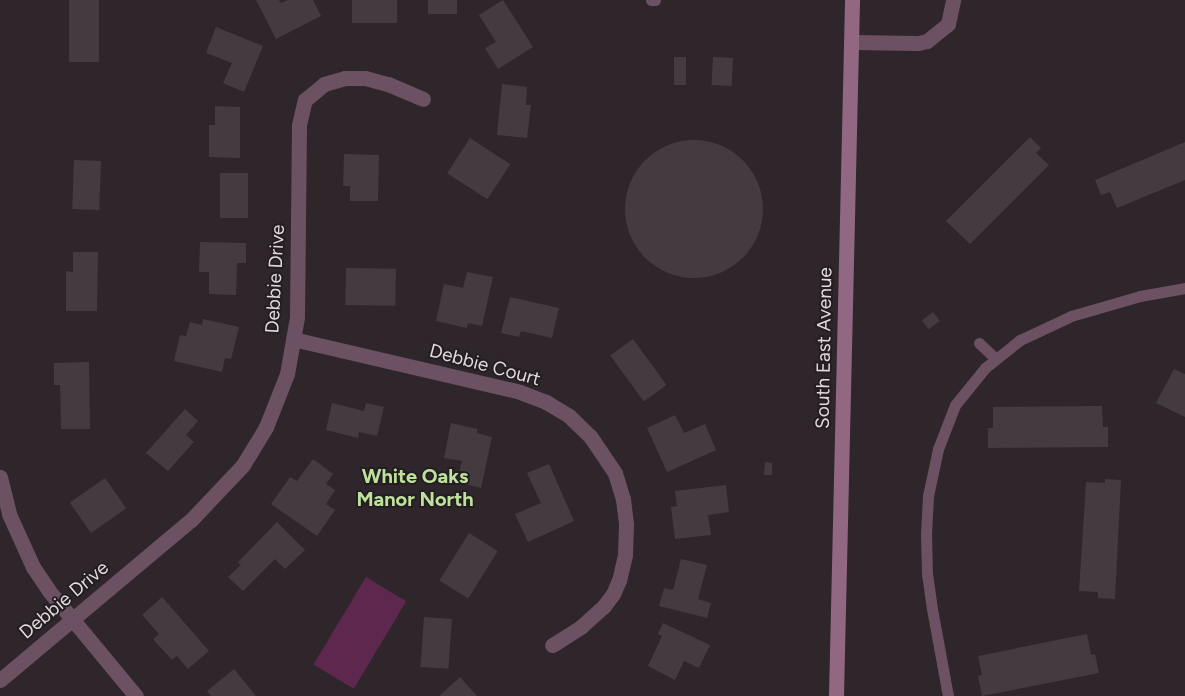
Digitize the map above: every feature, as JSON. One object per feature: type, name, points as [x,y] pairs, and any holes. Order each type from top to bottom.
[{"type":"main road","name":"South East Avenue","points":[[836,696],[852,0]]},
{"type":"street","points":[[851,42],[918,43],[927,41],[948,24],[953,0]]},
{"type":"street","name":"Debbie Drive","points":[[0,680],[191,520],[243,465],[266,427],[287,374],[297,317],[300,125],[305,100],[324,84],[345,78],[365,78],[388,84],[423,99]]},
{"type":"street","name":"Debbie Court","points":[[293,339],[520,392],[546,402],[568,416],[590,436],[615,473],[623,499],[626,525],[625,556],[619,580],[613,594],[604,606],[581,626],[552,645]]},
{"type":"street","points":[[0,477],[9,514],[25,552],[50,591],[136,696]]},
{"type":"lane","points":[[948,696],[927,574],[926,534],[928,496],[938,449],[955,406],[969,386],[996,359],[1020,340],[1072,316],[1140,296],[1185,288]]},
{"type":"lane","points":[[979,343],[996,359]]},
{"type":"shaded area","points":[[366,577],[406,601],[354,689],[313,664]]},
{"type":"building","points":[[69,0],[99,0],[99,62],[69,62]]},
{"type":"building","points":[[256,0],[279,0],[281,3],[288,0],[313,0],[321,16],[276,39]]},
{"type":"building","points":[[352,0],[397,0],[397,23],[352,23]]},
{"type":"building","points":[[428,0],[457,0],[457,14],[428,14]]},
{"type":"building","points":[[503,0],[533,47],[498,69],[485,48],[496,42],[479,15]]},
{"type":"building","points":[[216,27],[263,46],[244,92],[223,83],[232,63],[206,53]]},
{"type":"building","points":[[674,57],[686,57],[686,85],[674,85]]},
{"type":"building","points":[[713,57],[733,58],[732,86],[712,85]]},
{"type":"building","points":[[502,84],[527,87],[526,105],[531,105],[527,138],[497,135]]},
{"type":"building","points":[[215,106],[240,107],[240,158],[209,157],[209,125],[215,125]]},
{"type":"building","points":[[1030,137],[1041,148],[1036,153],[1049,165],[970,244],[946,221]]},
{"type":"building","points":[[470,138],[510,164],[487,199],[447,173]]},
{"type":"building","points":[[694,140],[720,146],[732,152],[742,161],[751,171],[757,183],[763,209],[757,235],[751,247],[742,257],[732,266],[720,272],[694,278],[668,272],[656,266],[646,257],[637,247],[631,235],[625,209],[631,183],[637,171],[646,161],[656,152],[668,146]]},
{"type":"building","points":[[1185,142],[1185,180],[1117,208],[1110,192],[1101,195],[1095,180]]},
{"type":"building","points":[[344,154],[379,155],[378,201],[350,201],[350,186],[343,186]]},
{"type":"building","points":[[74,160],[101,161],[99,210],[72,209]]},
{"type":"building","points":[[220,173],[248,173],[248,218],[220,218]]},
{"type":"building","points":[[200,242],[246,243],[246,263],[237,263],[236,295],[209,294],[209,272],[199,272]]},
{"type":"building","points":[[73,252],[98,252],[97,311],[66,311],[66,271],[73,272]]},
{"type":"building","points":[[346,268],[396,269],[395,306],[345,305]]},
{"type":"building","points":[[467,272],[493,277],[482,326],[468,323],[467,328],[436,321],[444,284],[463,288]]},
{"type":"building","points":[[510,297],[559,308],[552,338],[521,331],[519,337],[501,333]]},
{"type":"building","points":[[933,312],[940,321],[929,329],[922,321]]},
{"type":"building","points":[[203,319],[239,327],[231,359],[225,358],[222,372],[174,361],[180,335],[186,336],[190,322],[202,325]]},
{"type":"building","points":[[633,339],[667,385],[644,402],[610,355]]},
{"type":"building","points":[[89,362],[90,429],[61,429],[60,385],[54,385],[54,363]]},
{"type":"building","points":[[1174,369],[1185,374],[1185,417],[1156,403]]},
{"type":"building","points":[[332,403],[364,411],[366,403],[384,407],[377,436],[359,432],[358,438],[326,430]]},
{"type":"building","points":[[1102,406],[1103,427],[1108,427],[1108,447],[988,448],[988,428],[993,428],[993,407]]},
{"type":"building","points":[[185,409],[198,421],[186,435],[194,442],[168,471],[146,453]]},
{"type":"building","points":[[675,415],[684,433],[705,424],[716,450],[667,472],[647,428]]},
{"type":"building","points":[[451,423],[477,429],[477,433],[492,437],[481,488],[457,482],[462,461],[444,458]]},
{"type":"building","points":[[313,459],[333,474],[326,484],[335,490],[326,504],[335,510],[317,536],[271,504],[290,477],[297,481]]},
{"type":"building","points":[[765,462],[772,463],[772,475],[764,475]]},
{"type":"building","points":[[549,464],[574,521],[528,542],[515,514],[541,503],[527,473]]},
{"type":"building","points":[[105,478],[126,508],[91,533],[70,503]]},
{"type":"building","points":[[1105,479],[1121,480],[1115,599],[1098,598],[1098,592],[1079,591],[1086,482],[1105,483]]},
{"type":"building","points":[[726,485],[729,512],[708,515],[711,535],[675,539],[671,507],[677,506],[675,491]]},
{"type":"building","points":[[277,522],[305,550],[285,569],[275,559],[243,591],[228,577],[241,565],[238,562]]},
{"type":"building","points":[[469,533],[498,551],[468,599],[439,580]]},
{"type":"building","points":[[681,559],[707,565],[698,599],[711,603],[707,618],[659,606],[664,588],[673,590]]},
{"type":"building","points":[[162,597],[209,651],[188,669],[177,656],[172,660],[153,639],[159,634],[142,615]]},
{"type":"building","points":[[424,617],[452,619],[448,669],[421,667]]},
{"type":"building","points":[[663,623],[710,645],[699,668],[684,661],[675,680],[648,666],[662,636],[658,634]]},
{"type":"building","points":[[1087,634],[1091,655],[1095,654],[1099,673],[982,696],[978,676],[982,675],[978,656]]},
{"type":"building","points":[[234,669],[256,696],[211,696],[207,691]]},
{"type":"building","points":[[460,677],[477,696],[439,696]]},
{"type":"district","name":"White Oaks Manor North","points":[[415,488]]}]
